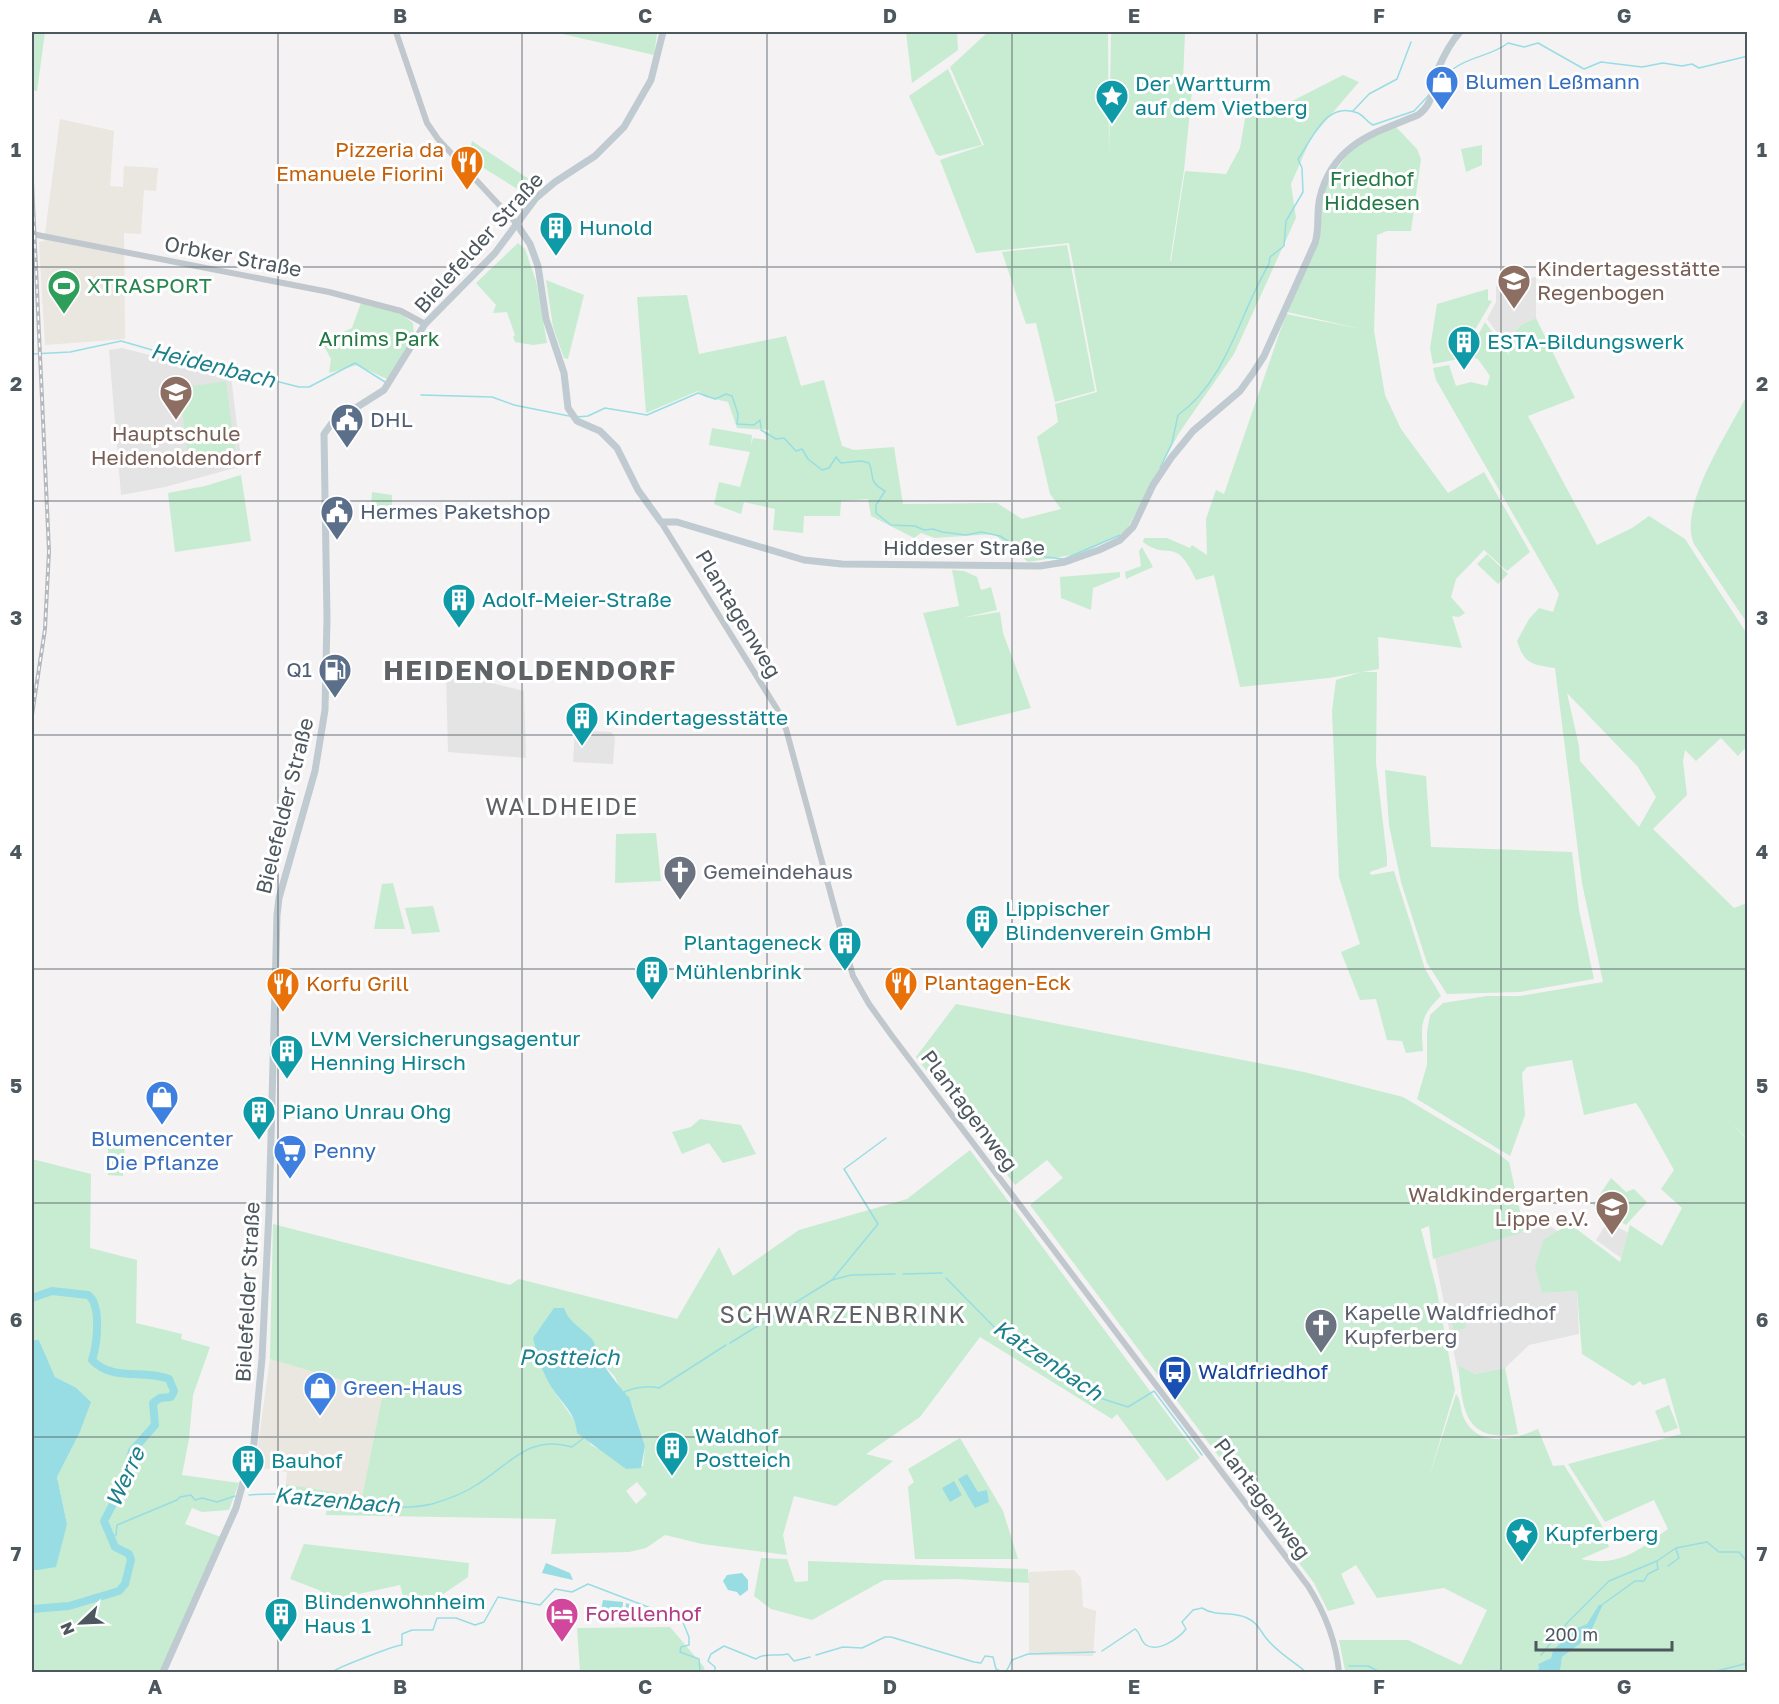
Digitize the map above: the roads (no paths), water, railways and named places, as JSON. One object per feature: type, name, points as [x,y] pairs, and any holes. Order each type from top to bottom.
[{"type":"main road","name":"Bielefelder Straße","points":[[163,1672],[236,1508],[257,1427],[269,1212],[277,915],[279,898],[315,771],[322,735],[326,694],[327,618],[323,437],[332,423],[384,390],[425,324],[495,254],[516,224],[546,189],[595,156],[624,127],[651,80],[663,32]]},
{"type":"main road","name":"Hiddeser Straße","points":[[661,522],[676,522],[804,560],[842,564],[1040,566],[1076,559],[1120,540],[1138,519],[1153,485],[1171,458],[1193,431],[1240,392],[1264,356],[1318,233],[1319,203],[1328,176],[1359,139],[1418,115],[1426,109],[1432,96],[1437,71],[1447,48],[1460,32]]},
{"type":"main road","points":[[516,224],[530,244],[538,267],[546,319],[564,373],[567,401],[574,417],[600,431],[613,444],[638,490],[661,522]]},
{"type":"street","points":[[396,32],[419,106],[429,127],[516,224]]},
{"type":"street","name":"Orbker Straße","points":[[32,234],[329,292],[401,311],[425,324]]},
{"type":"street","name":"Plantagenweg","points":[[661,522],[691,567],[782,718],[793,750],[856,985],[883,1024],[1308,1586],[1333,1636],[1339,1672]]},
{"type":"water","name":"Postteich","points":[[554,1308],[564,1308],[572,1322],[592,1339],[598,1357],[629,1397],[645,1446],[641,1468],[626,1469],[577,1433],[571,1414],[548,1382],[533,1338]]},
{"type":"water","points":[[32,1340],[39,1340],[55,1377],[75,1387],[91,1402],[79,1434],[57,1477],[67,1524],[56,1567],[32,1571]]},
{"type":"water","points":[[967,1474],[978,1492],[987,1490],[989,1502],[975,1508],[958,1479]]},
{"type":"water","points":[[954,1481],[962,1495],[950,1502],[942,1488]]},
{"type":"water","points":[[546,1563],[570,1573],[573,1580],[542,1573]]},
{"type":"water","points":[[742,1573],[748,1580],[748,1590],[740,1596],[737,1592],[728,1590],[723,1581],[727,1575]]},
{"type":"water","points":[[603,1600],[623,1602],[622,1616],[601,1610]]},
{"type":"water","points":[[626,1603],[658,1615],[658,1620],[625,1615]]},
{"type":"water","points":[[1603,1604],[1588,1638],[1562,1657],[1560,1672],[1532,1672],[1539,1669],[1538,1664],[1551,1658],[1553,1650],[1577,1628],[1587,1624],[1599,1605]]},
{"type":"waterway","points":[[1353,111],[1369,94],[1397,79],[1411,42]]},
{"type":"waterway","name":"Heidenbach","points":[[1436,95],[1453,69],[1508,43],[1524,47],[1538,43],[1584,69],[1601,62],[1642,67],[1663,63],[1682,66],[1692,64],[1699,68],[1748,56]]},
{"type":"waterway","name":"Heidenbach","points":[[1160,468],[1172,443],[1178,415],[1195,400],[1221,365],[1269,264],[1270,257],[1284,246],[1286,221],[1303,192],[1302,168],[1298,159],[1315,132],[1329,116],[1337,112],[1347,110],[1358,113],[1373,125],[1414,111],[1428,96]]},
{"type":"waterway","name":"Heidenbach","points":[[32,354],[70,352],[121,341],[229,372],[236,371],[299,387],[309,387],[355,363],[385,382]]},
{"type":"waterway","name":"Heidenbach","points":[[577,417],[588,416],[605,408],[647,415],[698,393],[715,399],[726,394],[732,396],[738,414],[737,424],[754,425],[760,420],[761,428]]},
{"type":"waterway","name":"Heidenbach","points":[[421,395],[492,397],[514,405],[569,416]]},
{"type":"waterway","name":"Heidenbach","points":[[761,430],[776,439],[784,438],[796,451],[802,449],[808,459],[822,470],[829,468],[836,457],[841,463],[861,461],[869,463],[874,481],[885,491],[876,505],[876,513],[891,525],[915,526],[924,530],[933,529],[966,535],[981,532],[1000,536],[1026,552],[1039,552],[1045,557],[1064,559],[1120,535]]},
{"type":"waterway","points":[[832,1280],[878,1224],[844,1169],[886,1138]]},
{"type":"waterway","name":"Katzenbach","points":[[903,1274],[942,1273]]},
{"type":"waterway","name":"Katzenbach","points":[[730,1343],[832,1280],[851,1275],[895,1274]]},
{"type":"waterway","name":"Katzenbach","points":[[946,1278],[999,1332],[1100,1398],[1128,1407],[1154,1391],[1202,1455]]},
{"type":"waterway","name":"Werre","points":[[32,1298],[52,1291],[88,1295],[97,1316],[97,1335],[92,1360],[109,1371],[169,1379],[174,1391],[171,1397],[160,1398],[153,1403],[155,1425],[132,1451],[124,1483],[104,1521],[115,1547],[129,1554],[131,1560],[125,1584],[119,1591],[69,1606],[32,1609]]},
{"type":"waterway","name":"Katzenbach","points":[[622,1393],[641,1387],[659,1388],[726,1345]]},
{"type":"waterway","name":"Katzenbach","points":[[249,1495],[302,1495],[383,1506],[422,1506],[468,1490],[510,1460],[532,1448],[544,1444],[572,1447],[585,1437]]},
{"type":"waterway","name":"Katzenbach","points":[[110,1539],[116,1535],[117,1525],[180,1497],[191,1495],[195,1500],[202,1498],[217,1502],[235,1496]]},
{"type":"waterway","points":[[1541,1655],[1568,1622],[1609,1581],[1657,1561],[1676,1548],[1707,1542],[1719,1552],[1739,1552],[1748,1563]]},
{"type":"waterway","points":[[1668,1566],[1679,1558],[1676,1549]]},
{"type":"waterway","points":[[1603,1604],[1635,1581],[1644,1581],[1648,1574],[1658,1569],[1657,1562]]},
{"type":"waterway","points":[[332,1672],[402,1645],[402,1634],[412,1630],[433,1630],[437,1618],[456,1618],[475,1625],[484,1622],[498,1597],[540,1605],[555,1589],[572,1592],[588,1584],[682,1620],[689,1637],[689,1645],[681,1647],[680,1652],[699,1659],[700,1672]]},
{"type":"waterway","points":[[1102,1651],[1135,1629],[1146,1645],[1162,1646],[1186,1629],[1182,1622],[1193,1610],[1202,1608],[1251,1620],[1275,1648],[1306,1672]]},
{"type":"waterway","points":[[816,1655],[843,1647],[862,1648],[885,1637],[891,1637],[974,1662],[981,1663],[985,1656],[993,1657],[996,1669],[1002,1672],[1007,1670],[1012,1660],[1028,1654],[1095,1652]]},
{"type":"waterway","points":[[715,1672],[715,1667],[708,1661],[711,1654],[724,1646],[756,1659],[788,1654],[794,1661],[810,1657]]},
{"type":"waterway","points":[[1713,1672],[1748,1663]]},
{"type":"waterway","points":[[1349,1666],[1368,1666],[1380,1672]]},
{"type":"railway","points":[[32,181],[49,551],[45,629],[32,715]]},
{"type":"place","name":"Blumen Leßmann","points":[[1442,111]]},
{"type":"place","name":"Der Wartturm auf dem Vietberg","points":[[1112,125]]},
{"type":"place","name":"Pizzeria da Emanuele Fiorini","points":[[467,191]]},
{"type":"place","name":"Hunold","points":[[556,257]]},
{"type":"place","name":"Kindertagesstätte Regenbogen","points":[[1514,310]]},
{"type":"place","name":"XTRASPORT","points":[[64,315]]},
{"type":"place","name":"ESTA-Bildungswerk","points":[[1464,371]]},
{"type":"place","name":"Hauptschule Heidenoldendorf","points":[[176,421]]},
{"type":"place","name":"DHL","points":[[347,449]]},
{"type":"place","name":"Hermes Paketshop","points":[[337,541]]},
{"type":"place","name":"Adolf-Meier-Straße","points":[[459,629]]},
{"type":"place","name":"Q1","points":[[335,699]]},
{"type":"place","name":"Kindertagesstätte","points":[[582,747]]},
{"type":"place","name":"Gemeindehaus","points":[[680,901]]},
{"type":"place","name":"Lippischer Blindenverein GmbH","points":[[982,950]]},
{"type":"place","name":"Plantageneck","points":[[845,972]]},
{"type":"place","name":"Mühlenbrink","points":[[652,1001]]},
{"type":"place","name":"Plantagen-Eck","points":[[901,1012]]},
{"type":"place","name":"Korfu Grill","points":[[283,1013]]},
{"type":"place","name":"LVM Versicherungsagentur Henning Hirsch","points":[[287,1080]]},
{"type":"place","name":"Blumencenter Die Pflanze","points":[[162,1126]]},
{"type":"place","name":"Piano Unrau Ohg","points":[[259,1141]]},
{"type":"place","name":"Penny","points":[[290,1180]]},
{"type":"place","name":"Waldkindergarten Lippe e.V.","points":[[1612,1236]]},
{"type":"place","name":"Kapelle Waldfriedhof Kupferberg","points":[[1321,1354]]},
{"type":"place","name":"Waldfriedhof","points":[[1175,1401]]},
{"type":"place","name":"Green-Haus","points":[[320,1417]]},
{"type":"place","name":"Waldhof Postteich","points":[[672,1477]]},
{"type":"place","name":"Bauhof","points":[[248,1490]]},
{"type":"place","name":"Kupferberg","points":[[1522,1563]]},
{"type":"place","name":"Blindenwohnheim Haus 1","points":[[281,1643]]},
{"type":"place","name":"Forellenhof","points":[[562,1643]]},
{"type":"district","name":"HEIDENOLDENDORF","points":[[530,671]]},
{"type":"district","name":"WALDHEIDE","points":[[562,807]]},
{"type":"district","name":"SCHWARZENBRINK","points":[[843,1315]]},
{"type":"park label","name":"Friedhof Hiddesen","points":[[1372,191]]},
{"type":"park label","name":"Arnims Park","points":[[379,339]]}]
